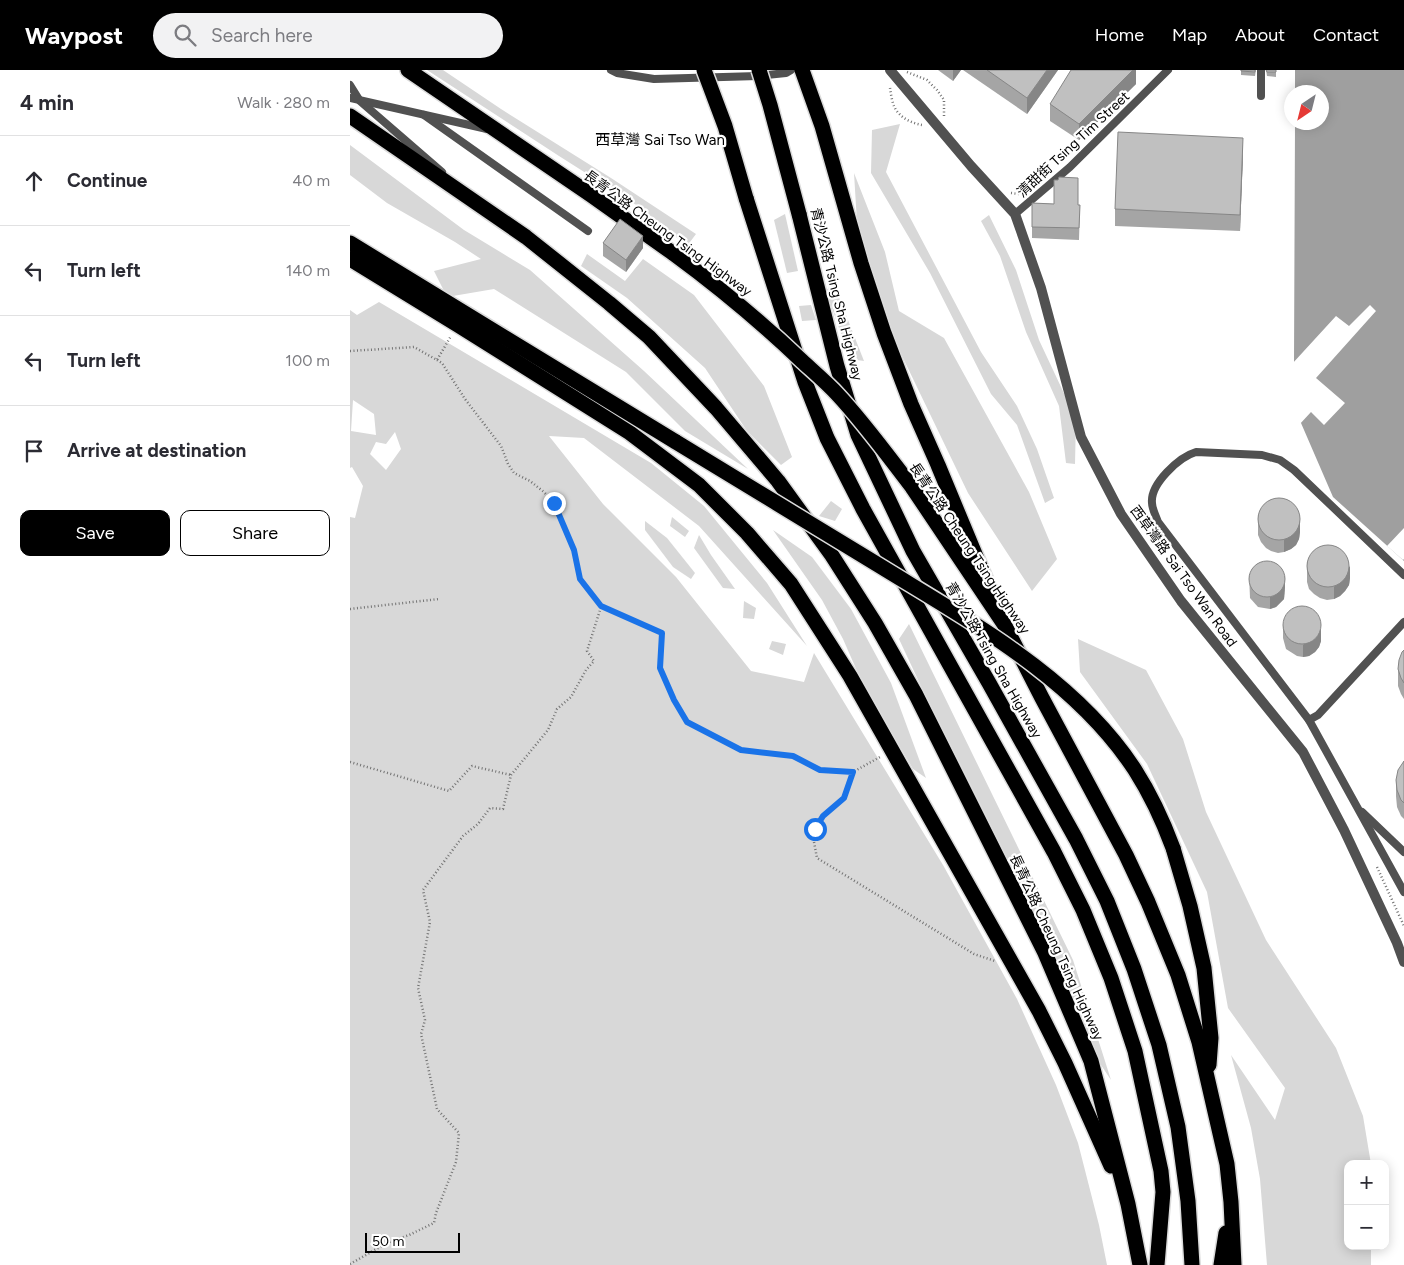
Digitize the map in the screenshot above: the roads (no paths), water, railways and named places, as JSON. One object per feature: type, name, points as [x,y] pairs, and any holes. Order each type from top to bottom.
[{"type":"highway","name":"長青公路 Cheung Tsing Highway","points":[[408,70],[495,131],[592,195],[716,285],[749,312],[838,395],[890,457],[912,487],[1004,624],[1126,855],[1148,902],[1178,975],[1208,1080],[1227,1164],[1232,1202],[1234,1265]]},
{"type":"highway","points":[[704,70],[725,126],[805,382],[827,438],[863,509],[1049,844],[1083,910],[1111,978],[1135,1051],[1154,1135],[1164,1192],[1157,1265]]},
{"type":"highway","name":"青沙公路 Tsing Sha Highway","points":[[759,70],[799,214],[837,366],[858,435],[913,550],[1076,840],[1107,901],[1134,969],[1159,1045],[1178,1126],[1188,1201],[1192,1265]]},
{"type":"highway","points":[[802,70],[824,134],[861,263],[884,333],[911,404],[1004,624]]},
{"type":"highway","name":"長青公路 Cheung Tsing Highway","points":[[350,116],[526,237],[650,337],[716,408],[778,480],[832,554],[875,623],[916,695],[1045,952],[1091,1060],[1128,1204],[1140,1265]]},
{"type":"highway","points":[[350,244],[949,609],[1029,663],[1087,713],[1134,769],[1156,808],[1173,848],[1183,879],[1204,968],[1211,1038],[1208,1080]]},
{"type":"highway","points":[[350,259],[630,433],[699,485],[747,533],[791,584],[850,676],[1039,1011],[1067,1068],[1128,1204]]},
{"type":"highway","points":[[1221,1265],[1232,1202]]},
{"type":"street","name":"西草灣路 Sai Tso Wan Road","points":[[890,70],[971,166],[1015,214],[1041,288],[1081,438],[1121,514],[1181,601],[1303,752],[1344,830],[1398,943],[1404,962]]},
{"type":"lane","points":[[611,70],[617,73],[654,79],[758,76],[786,73],[790,70]]},
{"type":"lane","points":[[1260,96],[1261,70]]},
{"type":"lane","name":"清甜街 Tsing Tim Street","points":[[1015,214],[1070,167],[1162,72]]},
{"type":"lane","points":[[350,84],[360,101],[484,207]]},
{"type":"lane","points":[[350,98],[495,131]]},
{"type":"lane","points":[[424,115],[588,231]]},
{"type":"lane","points":[[1404,575],[1294,470],[1280,460],[1262,456],[1196,452],[1186,454],[1158,482],[1152,502],[1158,522],[1309,720],[1404,892]]},
{"type":"lane","points":[[1309,720],[1318,714],[1404,622]]},
{"type":"lane","points":[[1356,806],[1404,852]]},
{"type":"district","name":"西草灣 Sai Tso Wan","points":[[660,140]]}]
